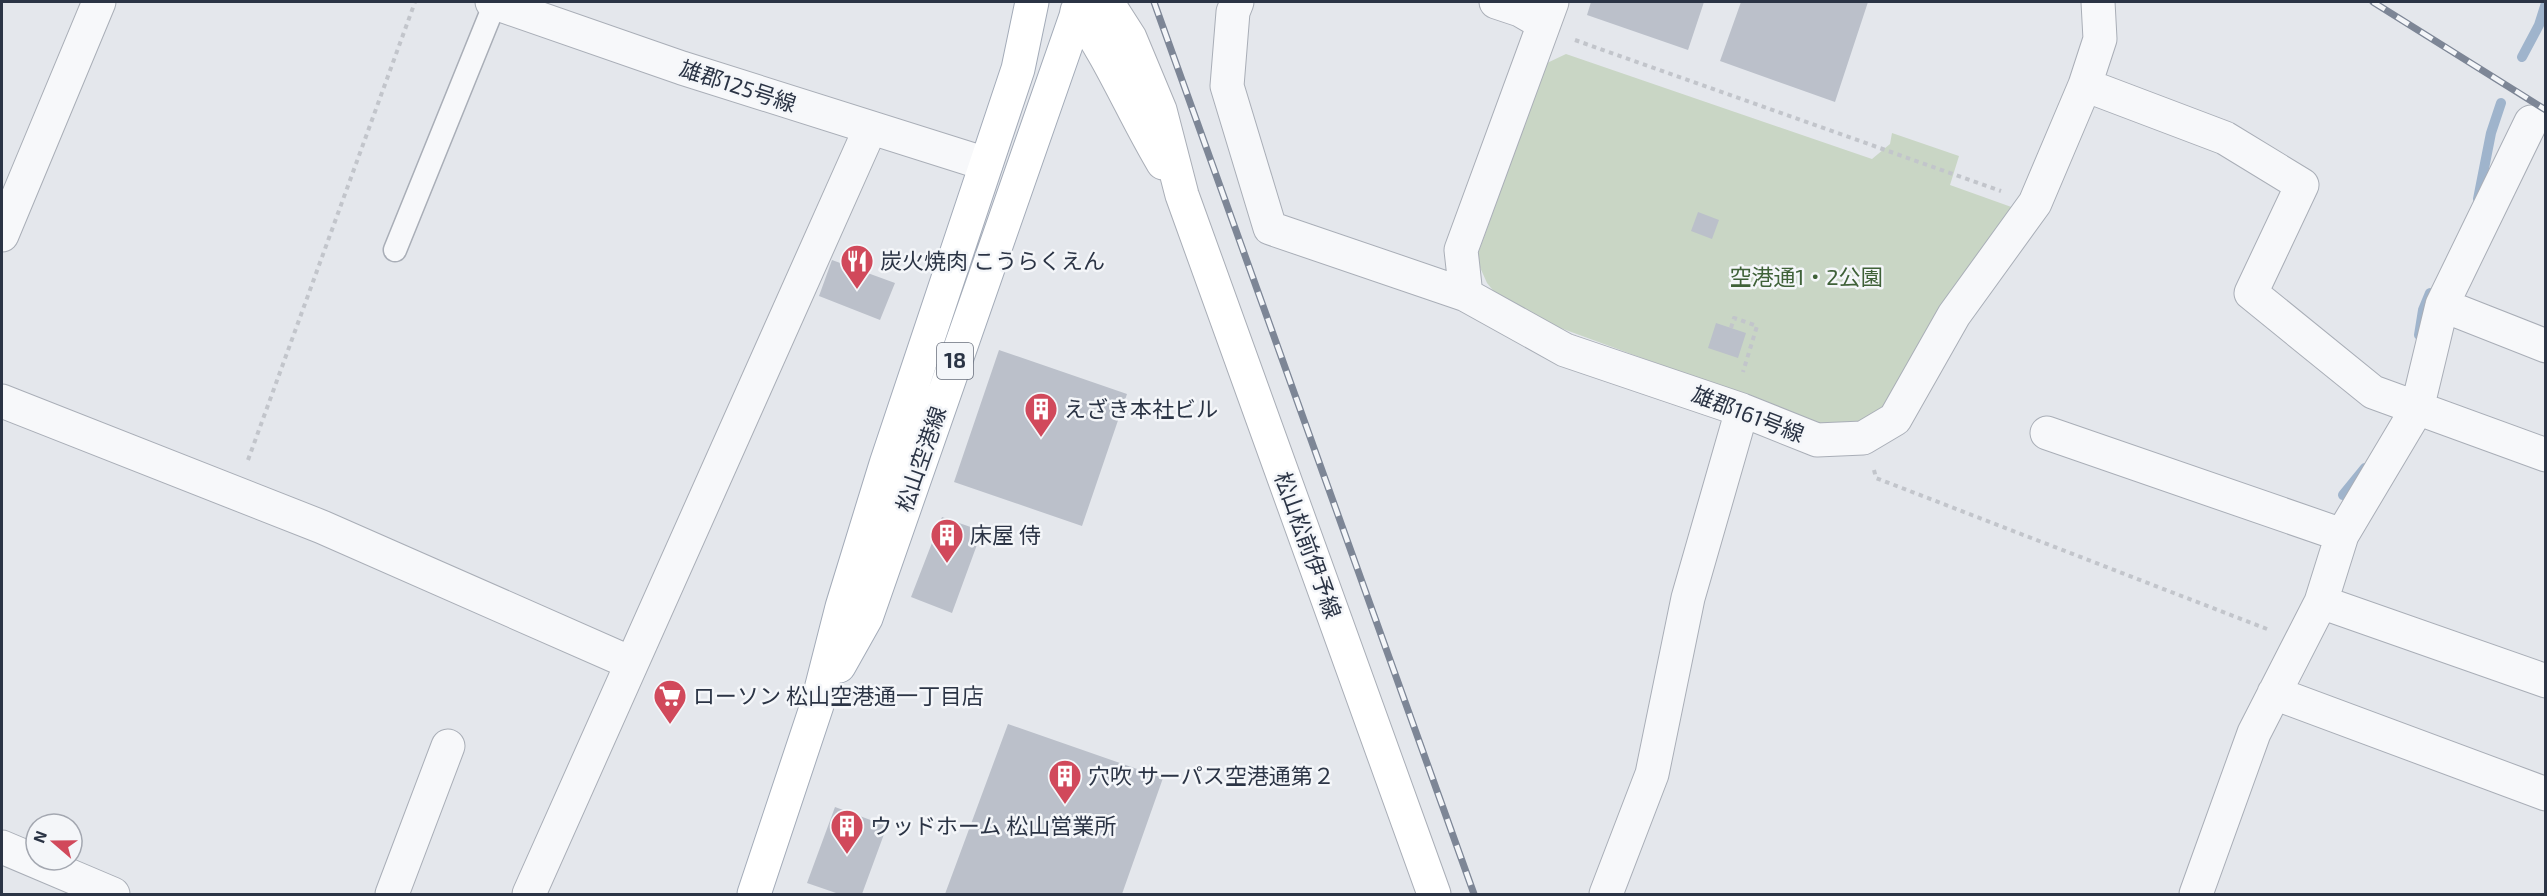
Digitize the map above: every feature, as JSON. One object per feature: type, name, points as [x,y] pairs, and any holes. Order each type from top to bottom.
[{"type":"main road","name":"松山空港線","points":[[818,705],[866,618],[1003,169],[1018,69],[1032,2]]},
{"type":"main road","name":"18","points":[[1003,169],[1051,58],[1054,36],[1079,9]]},
{"type":"main road","name":"松山松前伊予線","points":[[1079,9],[1119,49],[1160,110],[1182,195],[1434,894]]},
{"type":"main road","points":[[1051,58],[1080,46],[1119,49]]},
{"type":"main road","name":"松山空港線","points":[[754,894],[818,705],[842,607],[903,412],[1003,169]]},
{"type":"street","points":[[2,235],[99,2]]},
{"type":"street","name":"雄郡125号線","points":[[494,2],[870,129],[1003,169]]},
{"type":"street","name":"雄郡161号線","points":[[1238,2],[1233,12],[1227,86],[1270,228],[1466,295],[1564,350],[1742,410],[1816,440],[1863,438],[1895,419],[1954,315],[2036,203],[2085,85],[2100,39],[2098,2]]},
{"type":"street","points":[[1466,295],[1461,250],[1548,13],[1520,10],[1496,2]]},
{"type":"street","points":[[2085,85],[2225,138],[2302,185],[2251,293],[2373,392],[2546,455]]},
{"type":"street","points":[[2196,894],[2254,733],[2321,602],[2342,535],[2417,409],[2442,305],[2531,122]]},
{"type":"street","points":[[529,894],[780,336],[870,129]]},
{"type":"street","points":[[2442,305],[2546,346]]},
{"type":"street","points":[[2,401],[322,527],[632,663]]},
{"type":"street","points":[[1606,894],[1652,774],[1688,598],[1742,410]]},
{"type":"street","points":[[2047,433],[2342,535]]},
{"type":"street","points":[[2321,602],[2546,681]]},
{"type":"street","points":[[2281,680],[2546,794]]},
{"type":"street","points":[[392,894],[448,746]]},
{"type":"street","points":[[2,847],[113,894]]},
{"type":"lane","points":[[395,250],[494,2]]},
{"type":"path","points":[[236,493],[415,2]]},
{"type":"path","points":[[1548,13],[1558,34],[2036,203]]},
{"type":"path","points":[[1731,328],[1734,318],[1757,326],[1736,394],[1742,410]]},
{"type":"path","points":[[1863,438],[1876,478],[2276,632],[2281,680]]},
{"type":"green space","name":"空港通1・2公園","points":[[1566,54],[1872,159],[1890,144],[1892,133],[1959,156],[1950,185],[2017,209],[1883,411],[1872,419],[1832,428],[1555,326],[1496,294],[1487,283],[1479,265],[1479,251],[1547,63]]},
{"type":"building","points":[[1591,2],[1704,2],[1688,50],[1587,15]]},
{"type":"building","points":[[1741,2],[1868,2],[1835,102],[1720,61]]},
{"type":"building","points":[[1698,212],[1719,220],[1712,239],[1691,231]]},
{"type":"building","name":"炭火焼肉 こうらくえん","points":[[832,260],[895,283],[880,320],[819,296]]},
{"type":"building","points":[[1716,323],[1746,333],[1738,358],[1708,348]]},
{"type":"building","name":"えざき本社ビル","points":[[999,350],[1127,394],[1082,526],[954,482]]},
{"type":"building","name":"床屋 侍","points":[[942,517],[982,531],[952,613],[911,597]]},
{"type":"building","name":"穴吹 サーパス空港通第２","points":[[1008,724],[1163,778],[1122,894],[945,894]]},
{"type":"building","name":"ウッドホーム 松山営業所","points":[[835,807],[887,826],[862,894],[839,894],[807,883]]},
{"type":"waterway","points":[[2522,57],[2539,25],[2546,3]]},
{"type":"waterway","points":[[2478,199],[2491,133],[2501,103]]},
{"type":"waterway","points":[[2419,335],[2423,310],[2430,293]]},
{"type":"waterway","points":[[2343,495],[2365,468]]},
{"type":"railway","points":[[1154,2],[1474,894]]},
{"type":"railway","points":[[2373,2],[2546,110]]},
{"type":"place","name":"炭火焼肉 こうらくえん","points":[[857,290]]},
{"type":"place","name":"えざき本社ビル","points":[[1041,438]]},
{"type":"place","name":"床屋 侍","points":[[947,564]]},
{"type":"place","name":"ローソン 松山空港通一丁目店","points":[[670,725]]},
{"type":"place","name":"穴吹 サーパス空港通第２","points":[[1065,805]]},
{"type":"place","name":"ウッドホーム 松山営業所","points":[[847,855]]}]
